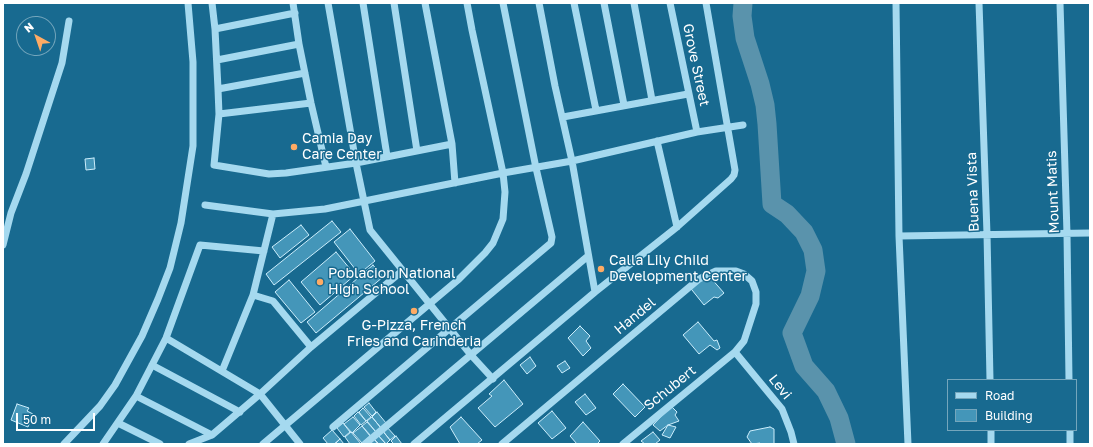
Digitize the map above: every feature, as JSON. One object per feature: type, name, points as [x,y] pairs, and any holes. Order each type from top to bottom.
[{"type":"street","points":[[64,444],[100,406],[115,385],[142,336],[170,268],[181,223],[193,146],[193,62],[188,3]]},
{"type":"street","points":[[212,3],[218,89],[218,114],[214,165],[269,174],[326,168],[452,144]]},
{"type":"street","points":[[293,3],[310,103],[326,168]]},
{"type":"street","points":[[328,3],[356,163],[370,230],[449,329],[492,379]]},
{"type":"street","points":[[362,3],[388,156]]},
{"type":"street","points":[[394,3],[417,151]]},
{"type":"street","points":[[425,3],[452,144],[455,183]]},
{"type":"street","points":[[263,444],[430,305],[475,265],[492,243],[503,219],[505,192],[503,173],[467,3]]},
{"type":"street","points":[[333,427],[551,243],[552,237],[536,168],[503,3]]},
{"type":"street","points":[[539,3],[572,161],[595,292]]},
{"type":"street","points":[[574,3],[596,110]]},
{"type":"street","points":[[604,3],[624,105]]},
{"type":"street","points":[[634,3],[652,100]]},
{"type":"street","name":"Grove Street","points":[[670,3],[696,132]]},
{"type":"street","points":[[414,444],[595,292],[677,227],[734,175],[735,170],[706,3]]},
{"type":"street","points":[[896,3],[899,236],[908,444]]},
{"type":"street","name":"Buena Vista","points":[[979,3],[987,234],[990,379]]},
{"type":"street","name":"Mount Matis","points":[[1060,3],[1067,234],[1069,379]]},
{"type":"street","points":[[215,29],[295,14]]},
{"type":"street","points":[[3,245],[11,213],[26,174],[62,63],[69,21]]},
{"type":"street","points":[[217,60],[299,44]]},
{"type":"street","points":[[218,89],[305,73]]},
{"type":"street","points":[[563,117],[688,94]]},
{"type":"street","points":[[218,114],[310,103]]},
{"type":"street","points":[[205,205],[273,214],[325,209],[364,200],[572,161],[696,132],[743,125]]},
{"type":"street","points":[[657,141],[677,227]]},
{"type":"street","points":[[222,371],[253,295],[273,214]]},
{"type":"street","points":[[899,236],[1090,233]]},
{"type":"street","points":[[103,444],[136,396],[166,338],[200,245],[264,250]]},
{"type":"street","points":[[365,444],[588,256]]},
{"type":"street","points":[[188,444],[212,435],[240,412],[311,347],[402,270]]},
{"type":"street","name":"Handel","points":[[502,444],[699,279],[716,271],[736,271],[744,274],[752,281],[756,292],[756,304],[744,341],[735,352]]},
{"type":"street","points":[[253,295],[273,301],[311,347]]},
{"type":"street","points":[[166,338],[260,394],[300,444]]},
{"type":"street","name":"Schubert","points":[[622,444],[735,352]]},
{"type":"street","name":"Levi","points":[[735,352],[782,408],[794,444]]},
{"type":"street","points":[[152,365],[240,412]]},
{"type":"street","points":[[136,396],[212,435]]},
{"type":"street","points":[[118,423],[160,444]]},
{"type":"street","points":[[991,431],[991,444]]},
{"type":"street","points":[[1070,431],[1070,444]]},
{"type":"building","points":[[94,158],[95,169],[86,170],[85,159]]},
{"type":"building","points":[[332,221],[341,232],[274,285],[266,274]]},
{"type":"building","points":[[301,225],[309,235],[280,258],[272,247]]},
{"type":"building","points":[[350,229],[375,261],[359,274],[334,242]]},
{"type":"building","points":[[336,252],[355,275],[320,305],[301,282]]},
{"type":"building","points":[[373,265],[383,277],[316,333],[307,322]]},
{"type":"building","points":[[699,276],[705,282],[710,277],[724,293],[718,298],[714,297],[704,305],[688,285]]},
{"type":"building","points":[[289,280],[315,312],[301,323],[275,292]]},
{"type":"building","points":[[698,322],[714,341],[717,340],[720,348],[717,350],[710,345],[699,354],[683,335]]},
{"type":"building","points":[[580,326],[590,336],[586,341],[591,348],[583,356],[568,338]]},
{"type":"building","points":[[530,357],[536,366],[527,374],[520,365]]},
{"type":"building","points":[[565,361],[570,368],[562,373],[557,366]]},
{"type":"building","points":[[504,380],[523,404],[495,427],[478,408],[492,396],[489,394]]},
{"type":"building","points":[[623,384],[645,407],[635,417],[613,394]]},
{"type":"building","points":[[585,394],[596,408],[586,415],[575,402]]},
{"type":"building","points":[[369,403],[376,412],[372,416],[364,407]]},
{"type":"building","points":[[17,404],[29,408],[27,411],[33,414],[28,427],[11,420]]},
{"type":"building","points":[[671,406],[677,412],[675,415],[679,421],[668,425],[660,431],[653,425]]},
{"type":"building","points":[[363,408],[371,417],[366,421],[359,412]]},
{"type":"building","points":[[552,411],[566,428],[552,439],[538,423]]},
{"type":"building","points":[[358,412],[366,421],[361,425],[354,416]]},
{"type":"building","points":[[377,412],[386,423],[381,428],[372,417]]},
{"type":"building","points":[[353,417],[360,425],[352,433],[344,424]]},
{"type":"building","points":[[372,417],[381,428],[376,432],[367,421]]},
{"type":"building","points":[[461,417],[482,440],[477,444],[460,444],[450,427]]},
{"type":"building","points":[[367,422],[376,432],[371,436],[362,426]]},
{"type":"building","points":[[583,422],[600,441],[597,444],[577,444],[570,436]]},
{"type":"building","points":[[343,423],[350,432],[344,437],[337,428]]},
{"type":"building","points":[[668,425],[676,427],[670,438],[662,435]]},
{"type":"building","points":[[362,426],[370,436],[362,443],[353,433]]},
{"type":"building","points":[[386,426],[395,436],[390,440],[382,430]]},
{"type":"building","points":[[770,427],[774,429],[774,444],[752,444],[747,437],[750,431]]},
{"type":"building","points":[[332,430],[340,439],[334,444],[328,444],[323,438]]},
{"type":"building","points":[[382,430],[390,440],[386,444],[377,434]]},
{"type":"building","points":[[351,432],[361,444],[350,444],[345,437]]},
{"type":"building","points":[[653,432],[660,440],[655,444],[645,444],[641,441]]},
{"type":"building","points":[[377,434],[386,444],[379,444],[373,438]]},
{"type":"building","points":[[396,436],[402,444],[394,444],[391,441]]},
{"type":"building","points":[[373,438],[378,444],[371,444],[369,442]]},
{"type":"building","points":[[340,439],[344,444],[335,444]]},
{"type":"waterway","points":[[743,3],[742,16],[745,38],[760,84],[765,105],[772,204],[787,214],[804,232],[813,250],[816,271],[810,296],[792,333],[804,366],[826,391],[839,418],[846,444]]},
{"type":"place","name":"Camia Day Care Center","points":[[294,147]]},
{"type":"place","name":"Calla Lily Child Development Center","points":[[601,269]]},
{"type":"place","name":"Poblacion National High School","points":[[320,282]]},
{"type":"place","name":"G-Pizza, French Fries and Carinderia","points":[[414,311]]}]
